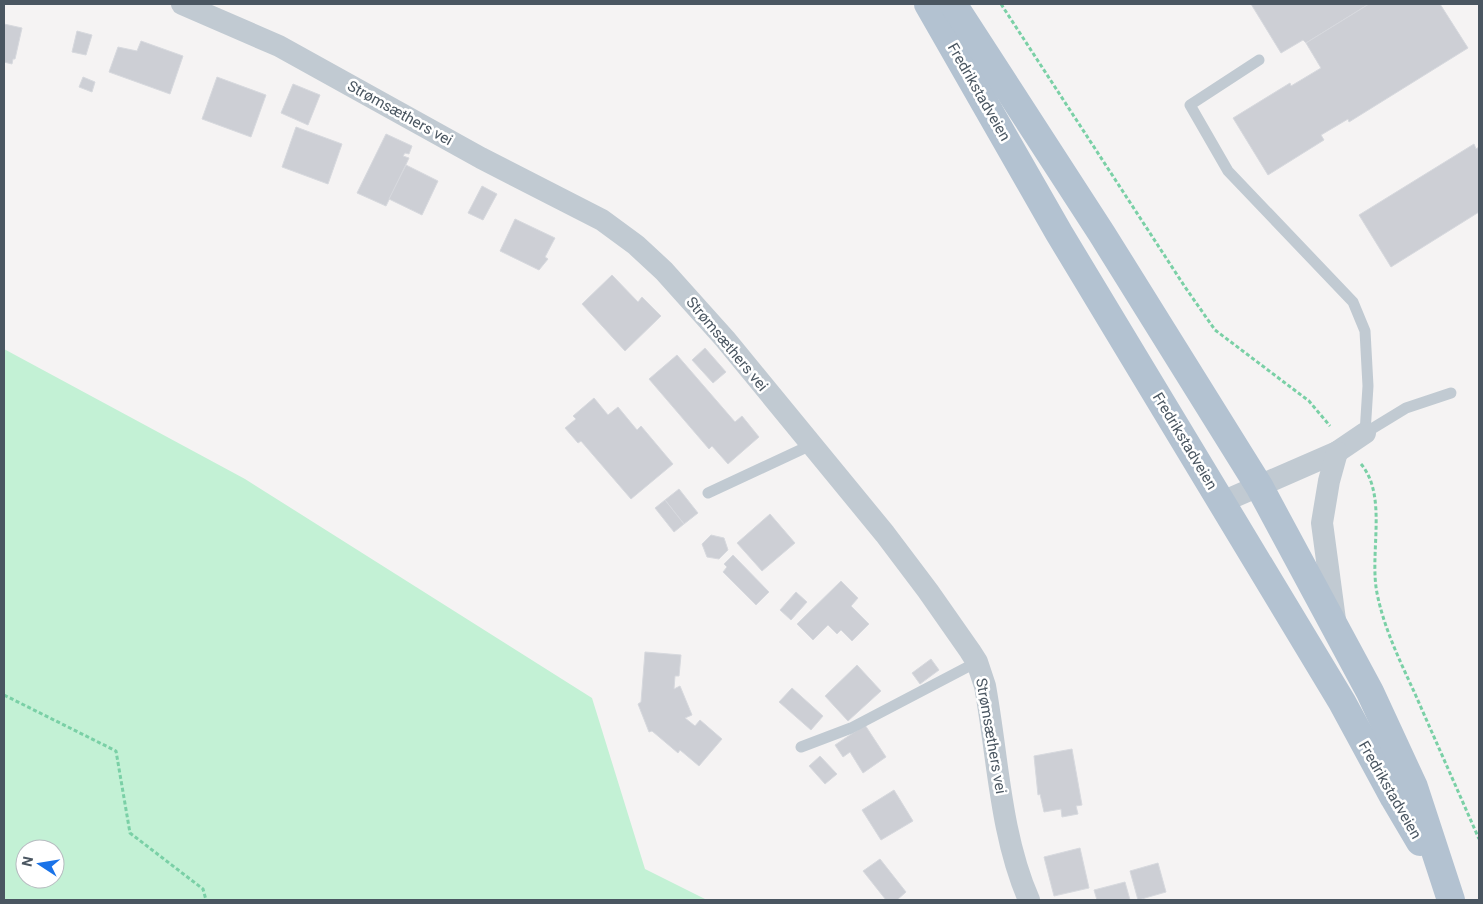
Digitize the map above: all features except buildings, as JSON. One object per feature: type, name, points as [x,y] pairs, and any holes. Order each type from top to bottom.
[{"type":"main road","name":"Fredrikstadveien","points":[[928,4],[1064,241],[1342,702],[1446,889]]},
{"type":"main road","name":"Fredrikstadveien","points":[[954,4],[1102,234],[1259,486],[1370,692],[1414,787],[1446,889]]},
{"type":"street","name":"Strømsæthers vei","points":[[182,4],[279,46],[481,158],[602,220],[636,246],[664,271],[725,339],[928,591],[977,662],[985,686],[1011,842],[1022,884],[1029,900]]},
{"type":"street","points":[[1222,502],[1341,449],[1365,432]]},
{"type":"street","points":[[1336,628],[1322,523],[1329,481],[1341,449]]},
{"type":"lane","points":[[1259,60],[1190,105],[1228,171],[1353,302],[1365,331],[1368,386],[1365,432]]},
{"type":"lane","points":[[1365,432],[1406,408],[1451,393]]},
{"type":"lane","points":[[708,493],[811,445]]},
{"type":"lane","points":[[801,747],[851,728],[977,662]]},
{"type":"path","points":[[1001,4],[1215,330],[1309,401],[1341,449],[1369,473],[1376,508],[1373,555],[1376,593],[1390,639],[1479,839]]},
{"type":"path","points":[[4,695],[116,751],[130,833],[203,889],[206,900]]},
{"type":"green space","points":[[4,349],[245,479],[592,698],[645,869],[707,900],[4,900]]}]
